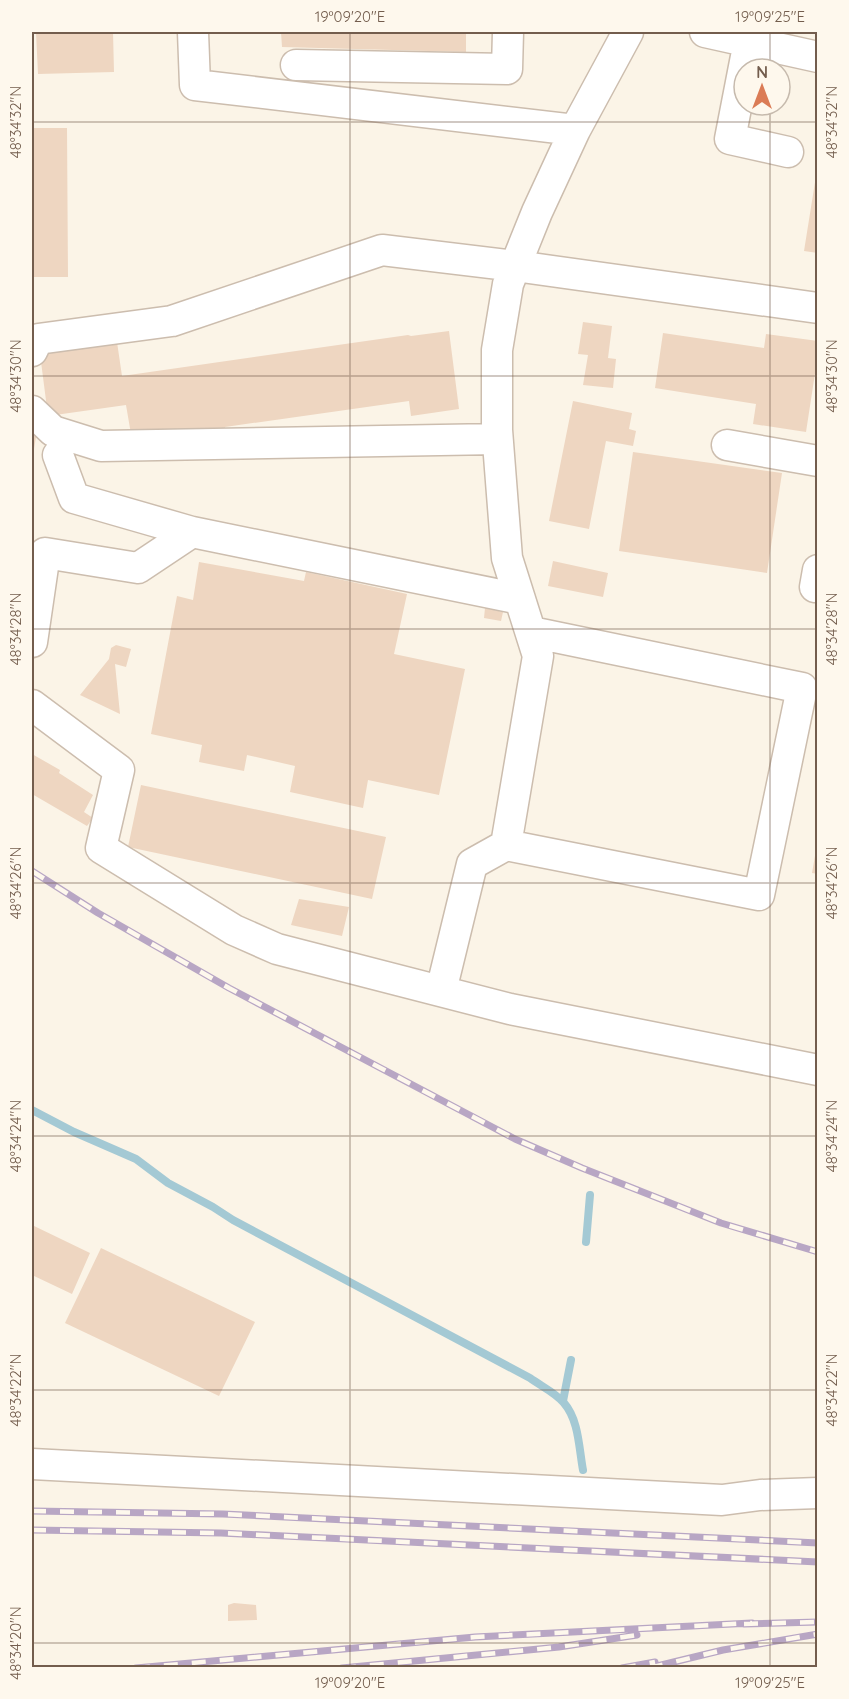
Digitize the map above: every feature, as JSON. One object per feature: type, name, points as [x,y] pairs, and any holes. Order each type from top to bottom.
[{"type":"lane","points":[[194,32],[195,85],[575,130]]},
{"type":"lane","points":[[296,65],[507,69],[508,32]]},
{"type":"lane","points":[[506,845],[538,656],[507,558],[497,439],[497,351],[508,284],[537,212],[575,130],[628,32]]},
{"type":"lane","points":[[705,32],[818,57]]},
{"type":"lane","points":[[749,41],[730,139],[788,152]]},
{"type":"lane","points":[[32,351],[38,339],[172,321],[382,250],[516,266],[818,308]]},
{"type":"lane","points":[[32,411],[53,431],[101,446],[497,439]]},
{"type":"lane","points":[[727,445],[818,461]]},
{"type":"lane","points":[[58,454],[74,498],[192,532],[520,599]]},
{"type":"lane","points":[[32,642],[45,553],[138,568],[192,532]]},
{"type":"lane","points":[[441,991],[472,864],[506,845],[759,895],[805,732],[801,688],[531,632]]},
{"type":"lane","points":[[32,705],[119,770],[101,848],[234,930],[277,949],[510,1009],[818,1070]]},
{"type":"lane","points":[[32,1464],[722,1500],[760,1495],[818,1492]]},
{"type":"building","points":[[36,32],[113,32],[114,72],[38,74]]},
{"type":"building","points":[[281,32],[466,32],[466,52],[282,47]]},
{"type":"building","points":[[32,128],[67,128],[68,277],[32,277]]},
{"type":"building","points":[[816,176],[818,176],[818,253],[804,251]]},
{"type":"building","points":[[583,322],[612,326],[608,358],[616,359],[613,388],[583,385],[588,355],[578,354]]},
{"type":"building","points":[[449,331],[459,409],[411,416],[409,401],[225,427],[226,435],[217,436],[216,429],[132,440],[126,405],[48,416],[40,354],[117,342],[122,376]]},
{"type":"building","points":[[663,333],[764,348],[766,334],[818,341],[806,432],[753,424],[756,404],[655,388]]},
{"type":"building","points":[[573,401],[632,413],[629,429],[636,431],[633,446],[606,441],[589,529],[549,521]]},
{"type":"building","points":[[32,430],[37,431],[33,455],[32,455]]},
{"type":"building","points":[[633,452],[782,473],[767,573],[619,551]]},
{"type":"building","points":[[553,561],[608,573],[603,597],[548,586]]},
{"type":"building","points":[[199,562],[304,581],[306,572],[407,594],[394,654],[465,669],[439,795],[368,780],[363,808],[290,792],[295,766],[247,755],[244,771],[199,762],[202,745],[151,734],[177,596],[193,600]]},
{"type":"building","points":[[485,608],[503,612],[501,621],[484,618]]},
{"type":"building","points":[[116,645],[131,649],[126,667],[115,664],[120,714],[80,695],[109,659],[111,648]]},
{"type":"building","points":[[32,754],[60,770],[59,773],[93,795],[84,812],[93,818],[87,826],[32,794]]},
{"type":"building","points":[[141,785],[386,837],[372,899],[128,847]]},
{"type":"building","points":[[816,850],[818,850],[818,874],[812,873]]},
{"type":"building","points":[[299,899],[349,907],[342,936],[291,925]]},
{"type":"building","points":[[32,1225],[90,1253],[72,1294],[32,1275]]},
{"type":"building","points":[[101,1248],[255,1322],[219,1396],[65,1323]]},
{"type":"building","points":[[234,1603],[256,1605],[257,1620],[228,1621],[228,1605]]},
{"type":"waterway","points":[[32,1110],[74,1132],[136,1159],[168,1183],[233,1220],[530,1378],[557,1396],[569,1410],[578,1435],[583,1470]]},
{"type":"waterway","points":[[586,1242],[590,1195]]},
{"type":"waterway","points":[[563,1401],[571,1360]]},
{"type":"railway","points":[[32,871],[98,913],[229,988],[515,1139],[721,1223],[818,1252]]},
{"type":"railway","points":[[32,1511],[223,1514],[818,1543]]},
{"type":"railway","points":[[32,1530],[221,1533],[818,1562]]},
{"type":"railway","points":[[744,1624],[818,1622]]},
{"type":"railway","points":[[136,1668],[475,1637],[752,1623]]},
{"type":"railway","points":[[649,1668],[723,1650],[818,1634]]},
{"type":"railway","points":[[342,1668],[559,1647],[637,1635]]},
{"type":"railway","points":[[622,1668],[655,1662]]}]
